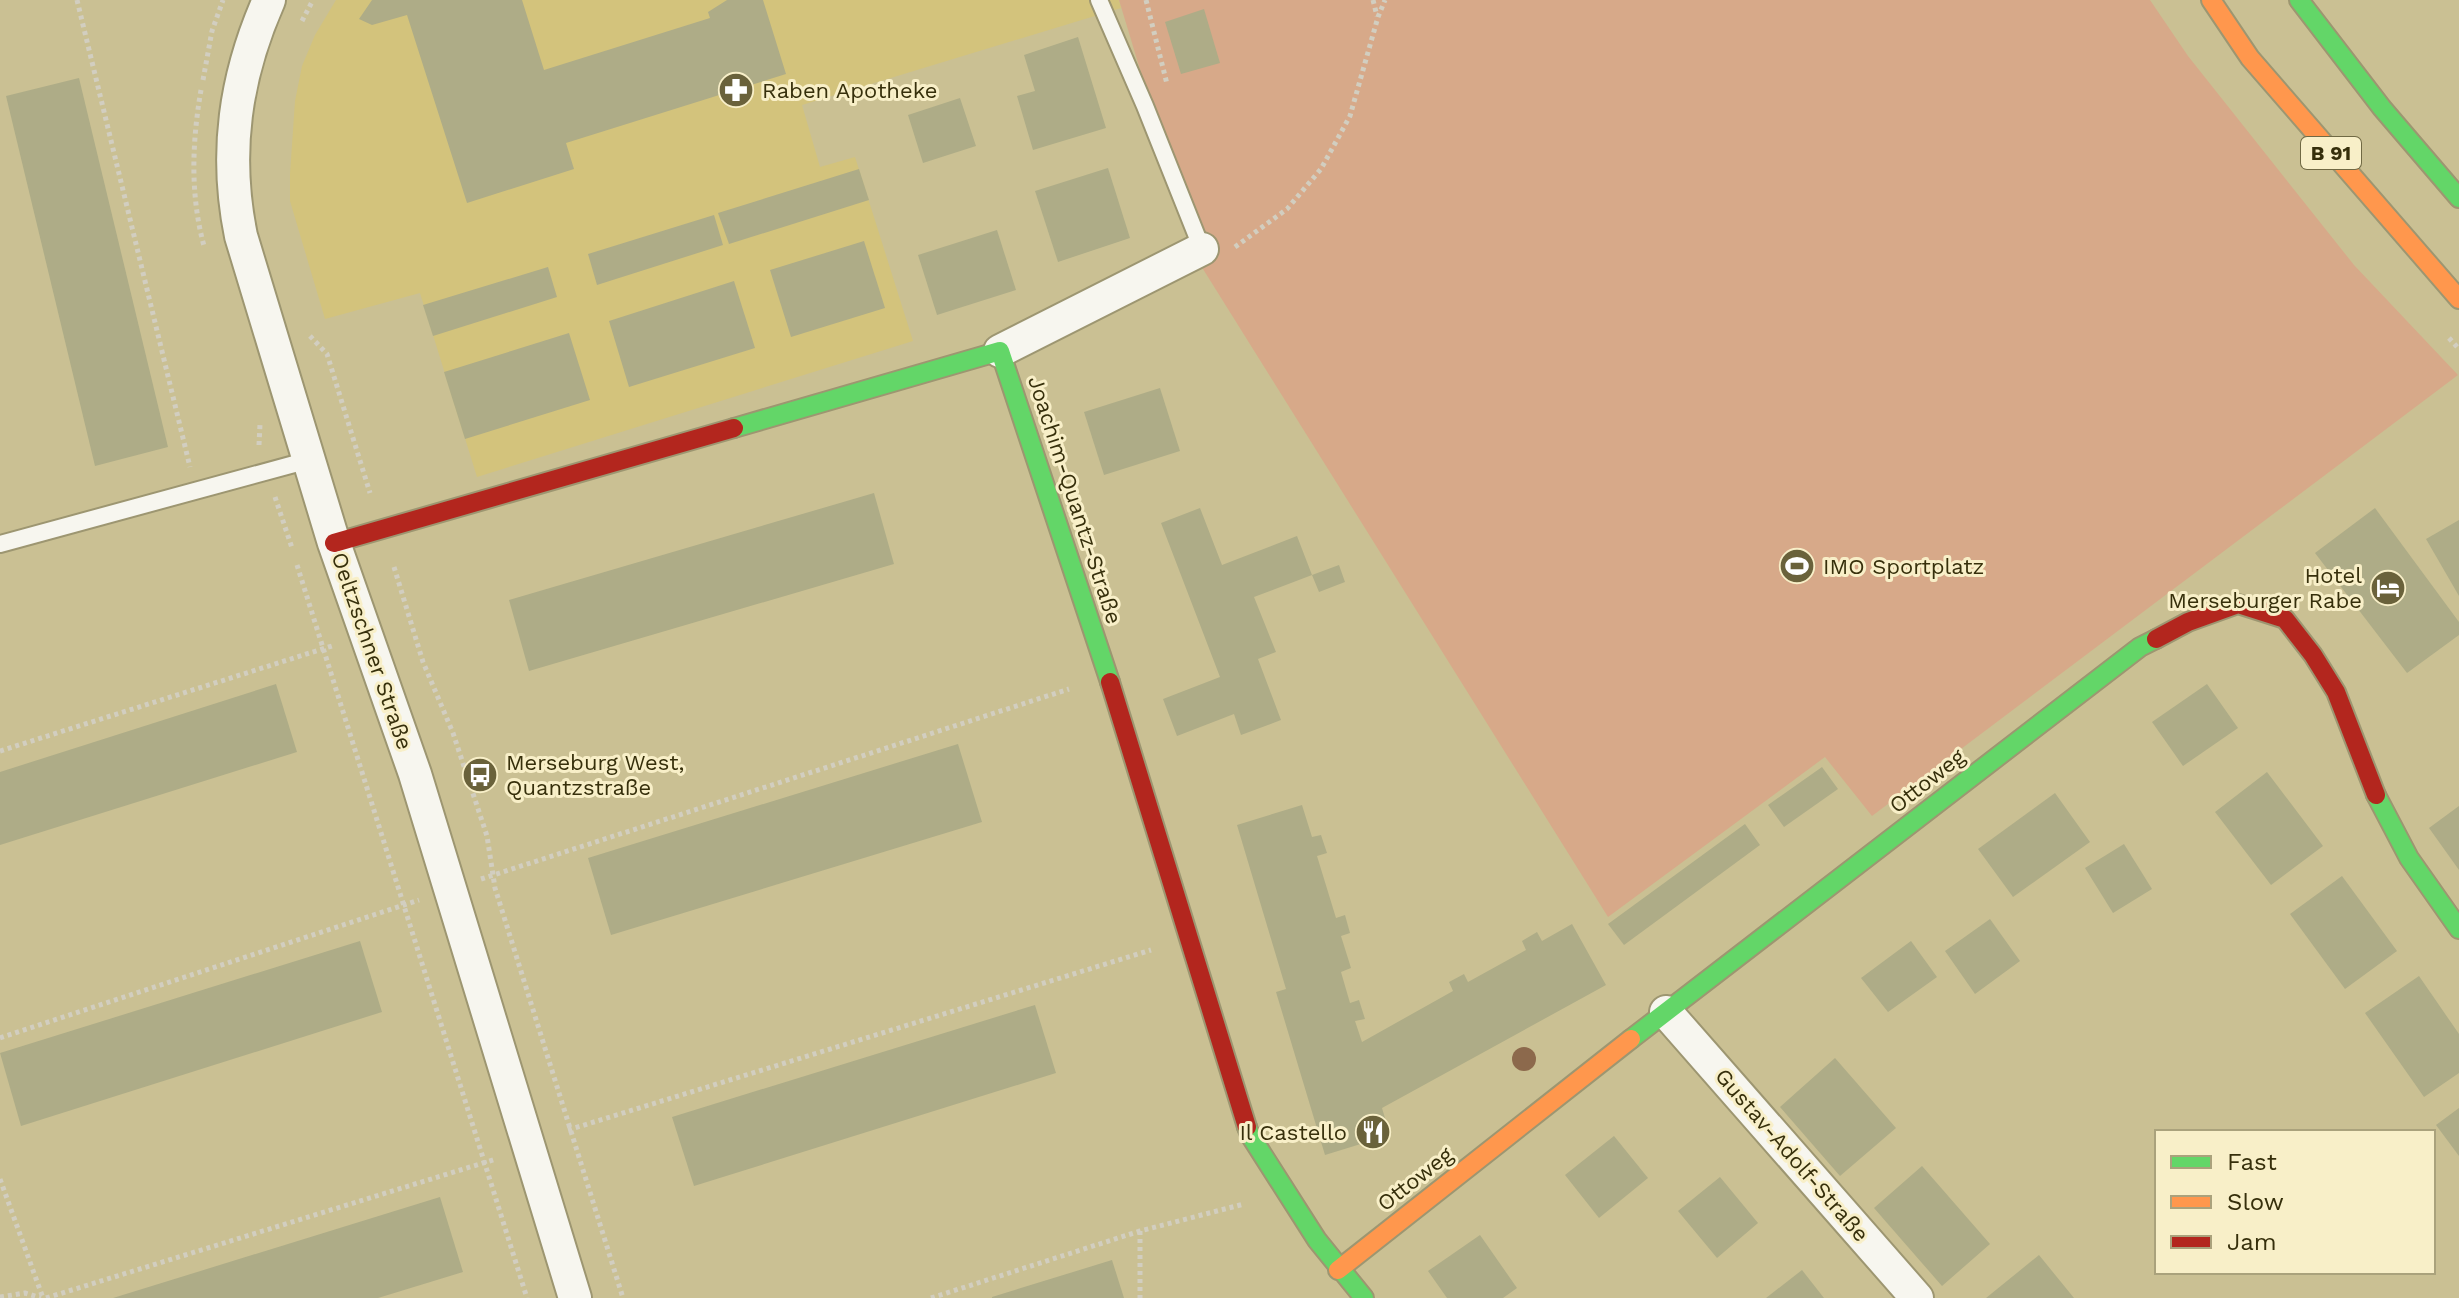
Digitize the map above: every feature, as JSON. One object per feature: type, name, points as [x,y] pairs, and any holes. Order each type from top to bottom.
[{"type":"street","name":"Oeltzschner Straße","points":[[269,0],[250,45],[234,132],[233,196],[245,249],[334,543],[415,774],[575,1298]]},
{"type":"street","name":"B 91","points":[[2211,0],[2250,58],[2459,299]]},
{"type":"street","points":[[2299,0],[2382,108],[2459,198]]},
{"type":"street","points":[[334,543],[1000,351],[1202,249]]},
{"type":"street","name":"Joachim-Quantz-Straße","points":[[1000,351],[1108,676],[1250,1135],[1280,1186],[1338,1270],[1364,1298]]},
{"type":"street","name":"Ottoweg","points":[[1338,1270],[1666,1012],[2140,647],[2188,622],[2238,604],[2285,619],[2313,655],[2336,692],[2391,827],[2459,929]]},
{"type":"street","name":"Gustav-Adolf-Straße","points":[[1666,1012],[1917,1298]]},
{"type":"lane","points":[[1099,0],[1202,249]]},
{"type":"lane","points":[[0,544],[309,460]]},
{"type":"path","points":[[77,0],[195,492]]},
{"type":"path","points":[[296,32],[313,0]]},
{"type":"path","points":[[1145,106],[1168,82],[1146,0]]},
{"type":"path","points":[[1373,0],[1378,17]]},
{"type":"path","points":[[1202,249],[1213,264],[1287,209],[1321,169],[1350,116],[1385,0]]},
{"type":"path","points":[[308,334],[327,354],[423,662],[453,733],[487,836],[492,875],[623,1298]]},
{"type":"path","points":[[0,751],[366,635]]},
{"type":"path","points":[[0,1038],[1108,676]]},
{"type":"path","points":[[0,1297],[25,1293],[43,1298],[485,1163],[570,1129],[1190,938]]},
{"type":"path","points":[[0,1179],[43,1298]]},
{"type":"path","points":[[931,1298],[1140,1231],[1253,1201],[1280,1186]]},
{"type":"path","points":[[1140,1231],[1140,1298]]},
{"type":"shaded area","points":[[336,0],[1119,0],[1121,8],[802,105],[820,167],[855,157],[913,341],[477,477],[420,293],[325,319],[290,201],[295,101],[302,66],[315,35]]},
{"type":"shaded area","name":"IMO Sportplatz","points":[[1119,0],[2150,0],[2188,56],[2354,265],[2458,375],[1872,816],[1825,757],[1608,917],[1198,261]]},
{"type":"building","points":[[372,0],[522,0],[544,70],[710,18],[708,12],[727,0],[763,0],[786,74],[566,143],[574,169],[467,203],[407,15],[372,25],[359,19]]},
{"type":"building","points":[[1204,9],[1220,63],[1181,74],[1165,22]]},
{"type":"building","points":[[1078,37],[1106,128],[1033,150],[1017,96],[1035,91],[1024,55]]},
{"type":"building","points":[[79,78],[168,447],[95,466],[6,96]]},
{"type":"building","points":[[960,98],[976,146],[923,163],[908,115]]},
{"type":"building","points":[[1108,168],[1130,238],[1058,262],[1035,191]]},
{"type":"building","points":[[859,169],[869,200],[729,244],[718,213]]},
{"type":"building","points":[[714,215],[723,245],[597,285],[588,254]]},
{"type":"building","points":[[997,230],[1016,290],[937,315],[918,255]]},
{"type":"building","points":[[864,241],[885,308],[791,337],[770,270]]},
{"type":"building","points":[[548,267],[557,297],[433,336],[423,305]]},
{"type":"building","points":[[734,281],[755,348],[629,387],[609,321]]},
{"type":"building","points":[[569,333],[590,400],[465,439],[444,372]]},
{"type":"building","points":[[1160,388],[1180,451],[1104,475],[1084,412]]},
{"type":"building","points":[[874,493],[894,564],[529,671],[509,600]]},
{"type":"building","points":[[1200,508],[1222,565],[1297,536],[1312,575],[1254,597],[1276,652],[1258,659],[1281,720],[1241,735],[1234,714],[1177,736],[1163,699],[1220,677],[1161,523]]},
{"type":"building","name":"Hotel Merseburger Rabe","points":[[2375,508],[2459,622],[2459,635],[2407,673],[2315,553]]},
{"type":"building","points":[[2459,520],[2459,596],[2426,539]]},
{"type":"building","points":[[1339,565],[1345,582],[1319,592],[1312,575]]},
{"type":"building","points":[[276,684],[297,752],[0,845],[0,772]]},
{"type":"building","points":[[2207,684],[2238,728],[2183,766],[2152,722]]},
{"type":"building","points":[[958,744],[982,822],[611,935],[588,858]]},
{"type":"building","points":[[1822,767],[1838,789],[1784,827],[1768,805]]},
{"type":"building","points":[[2267,772],[2323,846],[2271,885],[2215,812]]},
{"type":"building","points":[[2055,793],[2090,842],[2013,897],[1978,849]]},
{"type":"building","points":[[1302,805],[1312,837],[1321,835],[1327,853],[1317,856],[1336,918],[1345,915],[1350,933],[1341,936],[1351,968],[1341,972],[1350,1003],[1359,1000],[1365,1019],[1355,1021],[1362,1042],[1453,991],[1449,982],[1464,974],[1468,982],[1526,950],[1522,941],[1537,932],[1542,941],[1572,924],[1606,985],[1382,1108],[1390,1135],[1325,1155],[1276,992],[1286,989],[1237,825]]},
{"type":"building","points":[[2459,806],[2459,870],[2429,828]]},
{"type":"building","points":[[1745,824],[1760,845],[1624,945],[1608,924]]},
{"type":"building","points":[[2124,844],[2152,889],[2113,913],[2085,868]]},
{"type":"building","points":[[2342,876],[2397,951],[2345,989],[2290,914]]},
{"type":"building","points":[[1990,919],[2020,961],[1975,994],[1945,951]]},
{"type":"building","points":[[360,941],[382,1012],[21,1126],[0,1053]]},
{"type":"building","points":[[1911,941],[1937,977],[1888,1012],[1861,978]]},
{"type":"building","points":[[2419,976],[2459,1034],[2459,1073],[2424,1097],[2365,1013]]},
{"type":"building","points":[[1035,1005],[1056,1073],[694,1186],[672,1117]]},
{"type":"building","points":[[1835,1058],[1896,1128],[1840,1176],[1780,1107]]},
{"type":"building","points":[[2459,1108],[2459,1156],[2436,1125]]},
{"type":"building","points":[[1614,1136],[1648,1178],[1599,1218],[1565,1175]]},
{"type":"building","points":[[1922,1166],[1990,1244],[1942,1286],[1874,1208]]},
{"type":"building","points":[[1720,1177],[1758,1223],[1717,1258],[1678,1211]]},
{"type":"building","points":[[440,1197],[463,1272],[378,1298],[113,1298]]},
{"type":"building","points":[[1480,1235],[1517,1288],[1503,1298],[1447,1298],[1428,1271]]},
{"type":"building","points":[[2039,1255],[2074,1298],[1986,1298]]},
{"type":"building","points":[[1112,1260],[1124,1298],[992,1298],[992,1297]]},
{"type":"building","points":[[1802,1270],[1824,1298],[1766,1298]]},
{"type":"traffic: fast","points":[[2299,0],[2382,108],[2459,198]]},
{"type":"traffic: fast","points":[[734,428],[1000,351],[1110,682]]},
{"type":"traffic: fast","points":[[1631,1039],[2140,647],[2156,639]]},
{"type":"traffic: fast","points":[[2376,795],[2409,858],[2459,929]]},
{"type":"traffic: fast","points":[[1247,1127],[1317,1240],[1364,1298]]},
{"type":"traffic: slow","points":[[2211,0],[2250,58],[2459,299]]},
{"type":"traffic: slow","points":[[1338,1270],[1631,1039]]},
{"type":"traffic: jam","points":[[334,543],[734,428]]},
{"type":"traffic: jam","points":[[2156,639],[2188,622],[2238,604],[2285,619],[2336,692],[2376,795]]},
{"type":"traffic: jam","points":[[1110,682],[1247,1127]]},
{"type":"place","name":"Raben Apotheke","points":[[736,90]]},
{"type":"place","name":"IMO Sportplatz","points":[[1797,566]]},
{"type":"place","name":"Hotel Merseburger Rabe","points":[[2388,588]]},
{"type":"place","name":"Merseburg West, Quantzstraße","points":[[480,775]]},
{"type":"place","name":"Il Castello","points":[[1373,1132]]}]
